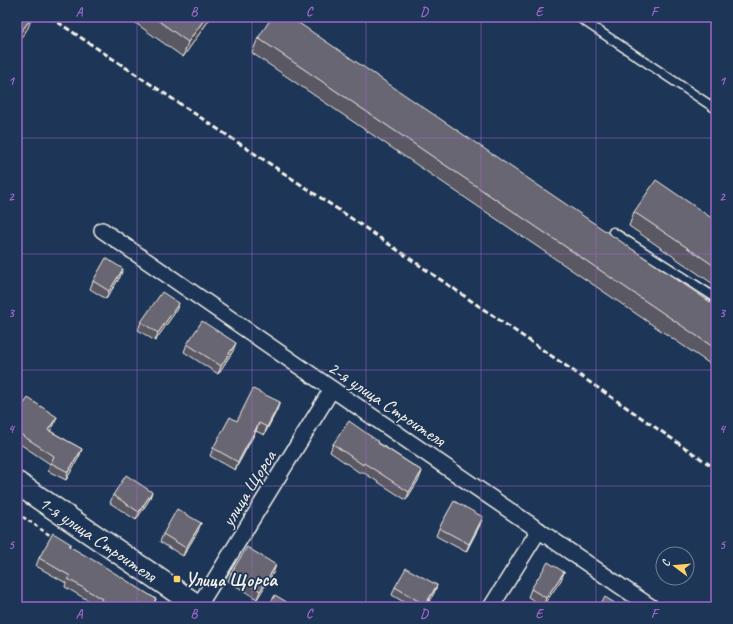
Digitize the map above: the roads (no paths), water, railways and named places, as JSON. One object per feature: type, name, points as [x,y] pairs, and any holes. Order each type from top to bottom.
[{"type":"street","name":"2-я улица Строителя","points":[[102,230],[651,607]]},
{"type":"street","name":"улица Щорса","points":[[199,607],[332,389]]},
{"type":"street","name":"1-я улица Строителя","points":[[17,482],[199,607]]},
{"type":"street","points":[[491,607],[539,530]]},
{"type":"lane","points":[[578,17],[716,109]]},
{"type":"lane","points":[[613,232],[716,298]]},
{"type":"railway","points":[[50,17],[345,214],[716,469]]},
{"type":"place","name":"Улица Щорса","points":[[177,579]]}]
